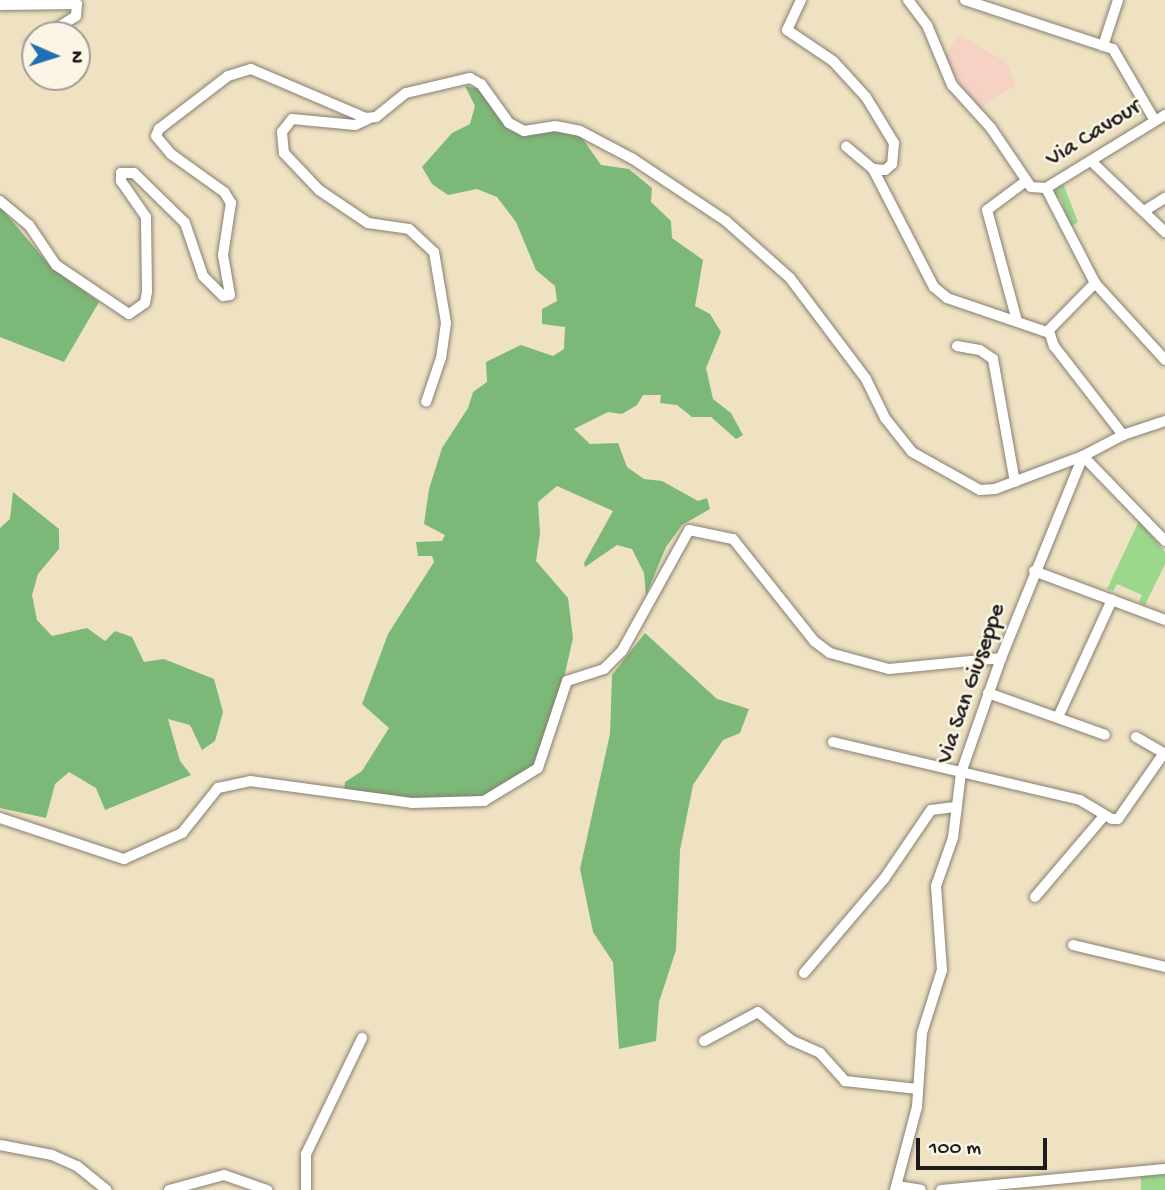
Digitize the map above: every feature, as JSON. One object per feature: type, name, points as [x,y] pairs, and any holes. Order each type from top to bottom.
[{"type":"street","points":[[800,0],[787,30],[846,75],[883,121],[894,143],[892,164],[885,170],[873,169]]},
{"type":"street","points":[[908,0],[927,25],[952,85],[991,128],[1031,187],[1046,188],[1095,283],[1165,360]]},
{"type":"street","points":[[965,0],[1113,49],[1155,121]]},
{"type":"street","points":[[1103,46],[1118,0]]},
{"type":"street","points":[[0,5],[77,4],[76,16],[68,21]]},
{"type":"street","points":[[0,201],[29,225],[56,265],[129,314],[145,303],[147,292],[146,217],[121,181],[121,173],[134,173],[185,223],[203,276],[223,296],[230,295],[223,255],[231,203],[224,192],[171,154],[156,136],[159,129],[228,76],[252,69],[267,80],[289,83],[353,116],[372,118]]},
{"type":"street","points":[[426,402],[441,358],[446,323],[434,252],[409,229],[368,223],[319,190],[284,153],[282,132],[292,119],[355,125],[372,118],[406,93],[470,78],[481,84],[509,123],[524,131],[555,126],[580,131],[633,159],[726,221],[783,271],[866,379],[885,418],[912,452],[980,490],[1015,482],[1083,456],[1123,435],[1165,421]]},
{"type":"street","name":"Via Cavour","points":[[1046,188],[1165,115]]},
{"type":"street","points":[[846,146],[873,169],[934,287],[947,298],[976,311],[1049,331]]},
{"type":"street","points":[[1091,161],[1165,232]]},
{"type":"street","points":[[1017,321],[987,210],[1027,181]]},
{"type":"street","points":[[1144,211],[1165,198]]},
{"type":"street","points":[[1049,331],[1095,283]]},
{"type":"street","points":[[1049,331],[1054,346],[1123,435]]},
{"type":"street","points":[[957,346],[980,350],[993,359],[1015,482]]},
{"type":"street","points":[[1083,456],[1165,541]]},
{"type":"street","name":"Via San Giuseppe","points":[[902,1187],[918,1089],[922,1033],[942,970],[936,886],[953,838],[961,773],[1034,571],[1083,456]]},
{"type":"street","points":[[0,818],[124,859],[182,833],[218,788],[250,781],[412,803],[484,801],[538,768],[567,681],[604,669],[622,651],[689,530],[733,539],[814,641],[830,653],[889,669],[1001,658]]},
{"type":"street","points":[[1034,571],[1165,620]]},
{"type":"street","points":[[1059,715],[1112,600]]},
{"type":"street","points":[[988,693],[1059,715],[1105,735]]},
{"type":"street","points":[[833,742],[1080,800],[1104,816],[1118,819],[1164,753],[1136,737]]},
{"type":"street","points":[[804,973],[884,879],[931,810],[957,807]]},
{"type":"street","points":[[1034,897],[1104,816]]},
{"type":"street","points":[[1073,945],[1165,967]]},
{"type":"street","points":[[704,1041],[758,1012],[791,1040],[820,1053],[845,1081],[918,1089]]},
{"type":"street","points":[[306,1190],[306,1154],[362,1038]]},
{"type":"street","points":[[0,1146],[65,1160],[107,1190]]},
{"type":"street","points":[[941,1190],[1165,1169]]},
{"type":"street","points":[[169,1190],[224,1175],[267,1190]]},
{"type":"street","points":[[902,1187],[921,1190]]},
{"type":"shaded area","points":[[958,34],[1006,62],[1016,85],[979,109],[950,70],[946,55]]},
{"type":"green space","points":[[465,86],[481,89],[512,119],[525,125],[554,123],[578,132],[601,165],[629,169],[652,188],[651,202],[671,221],[672,238],[703,260],[695,306],[710,314],[721,332],[706,368],[713,399],[731,413],[743,435],[736,439],[711,417],[692,417],[677,405],[660,403],[661,395],[643,395],[637,405],[622,414],[608,412],[574,429],[590,444],[618,443],[627,467],[644,479],[662,481],[698,501],[707,498],[710,509],[682,525],[666,547],[646,595],[644,573],[632,549],[617,545],[585,567],[584,563],[613,511],[557,486],[538,502],[540,533],[536,561],[568,598],[573,638],[564,678],[533,768],[480,798],[435,806],[344,791],[345,782],[362,771],[389,728],[362,704],[388,634],[434,562],[432,556],[418,556],[416,542],[442,541],[445,535],[424,524],[429,489],[442,448],[468,408],[473,392],[487,382],[486,362],[521,345],[553,356],[564,349],[565,327],[542,324],[542,309],[557,301],[555,286],[536,270],[516,222],[497,197],[477,189],[448,195],[432,184],[422,167],[452,133],[470,124],[475,106]]},
{"type":"green space","points":[[1062,181],[1078,222],[1070,227],[1060,197],[1055,199],[1053,194]]},
{"type":"green space","points":[[0,207],[52,268],[99,302],[64,362],[0,337]]},
{"type":"green space","points":[[13,492],[59,529],[59,549],[38,574],[32,595],[37,620],[52,636],[87,628],[105,641],[115,631],[132,637],[144,662],[164,659],[214,679],[223,712],[215,741],[202,750],[190,725],[168,719],[180,761],[191,775],[105,810],[96,788],[69,772],[55,784],[46,818],[0,808],[0,528],[10,519]]},
{"type":"green space","points":[[1139,521],[1165,552],[1165,564],[1145,605],[1139,602],[1142,595],[1117,584],[1113,591],[1107,589]]},
{"type":"green space","points":[[645,633],[717,699],[749,709],[740,733],[723,740],[693,785],[680,850],[676,950],[659,1002],[656,1041],[619,1049],[613,962],[593,932],[580,869],[610,734],[612,675]]},
{"type":"green space","points":[[1141,1174],[1165,1174],[1165,1190],[1141,1190]]}]
